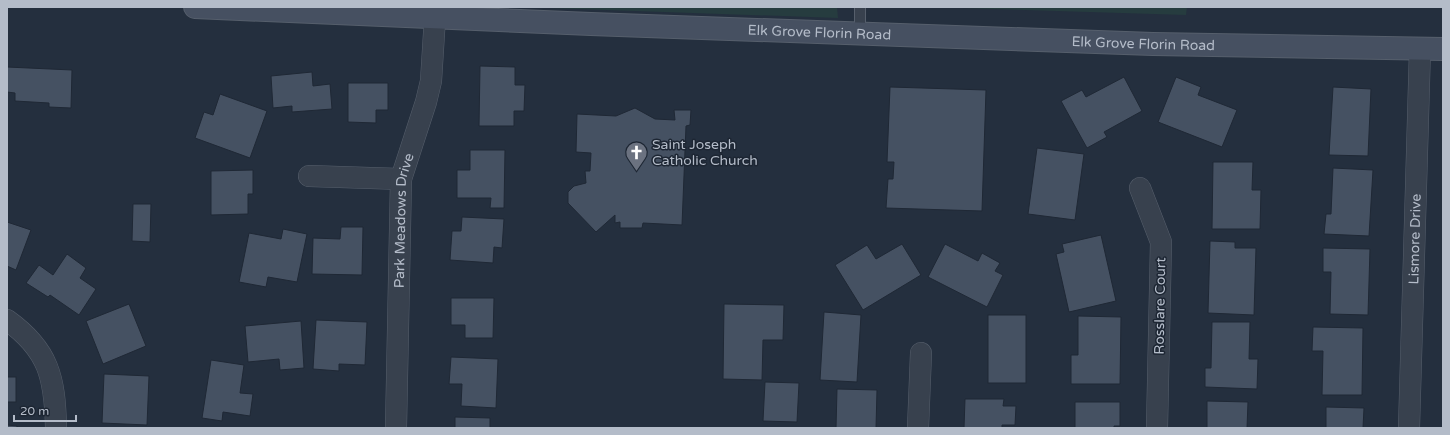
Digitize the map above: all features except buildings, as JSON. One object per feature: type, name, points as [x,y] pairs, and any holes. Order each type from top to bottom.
[{"type":"main road","name":"Elk Grove Florin Road","points":[[195,7],[591,24],[1153,44],[1443,49]]},
{"type":"street","name":"Park Meadows Drive","points":[[396,428],[401,179],[426,102],[431,80],[435,17]]},
{"type":"street","name":"Lismore Drive","points":[[1409,428],[1420,49]]},
{"type":"street","points":[[309,176],[401,179]]},
{"type":"street","name":"Rosslare Court","points":[[1140,188],[1161,242],[1157,428]]},
{"type":"street","points":[[7,320],[30,338],[44,358],[53,388],[56,428]]},
{"type":"street","points":[[918,428],[920,353]]},
{"type":"lane","points":[[860,7],[860,33]]},
{"type":"green space","points":[[520,7],[837,7],[838,18]]},
{"type":"green space","points":[[931,7],[1187,7],[1186,15]]},
{"type":"place","name":"Saint Joseph Catholic Church","points":[[637,172]]}]
